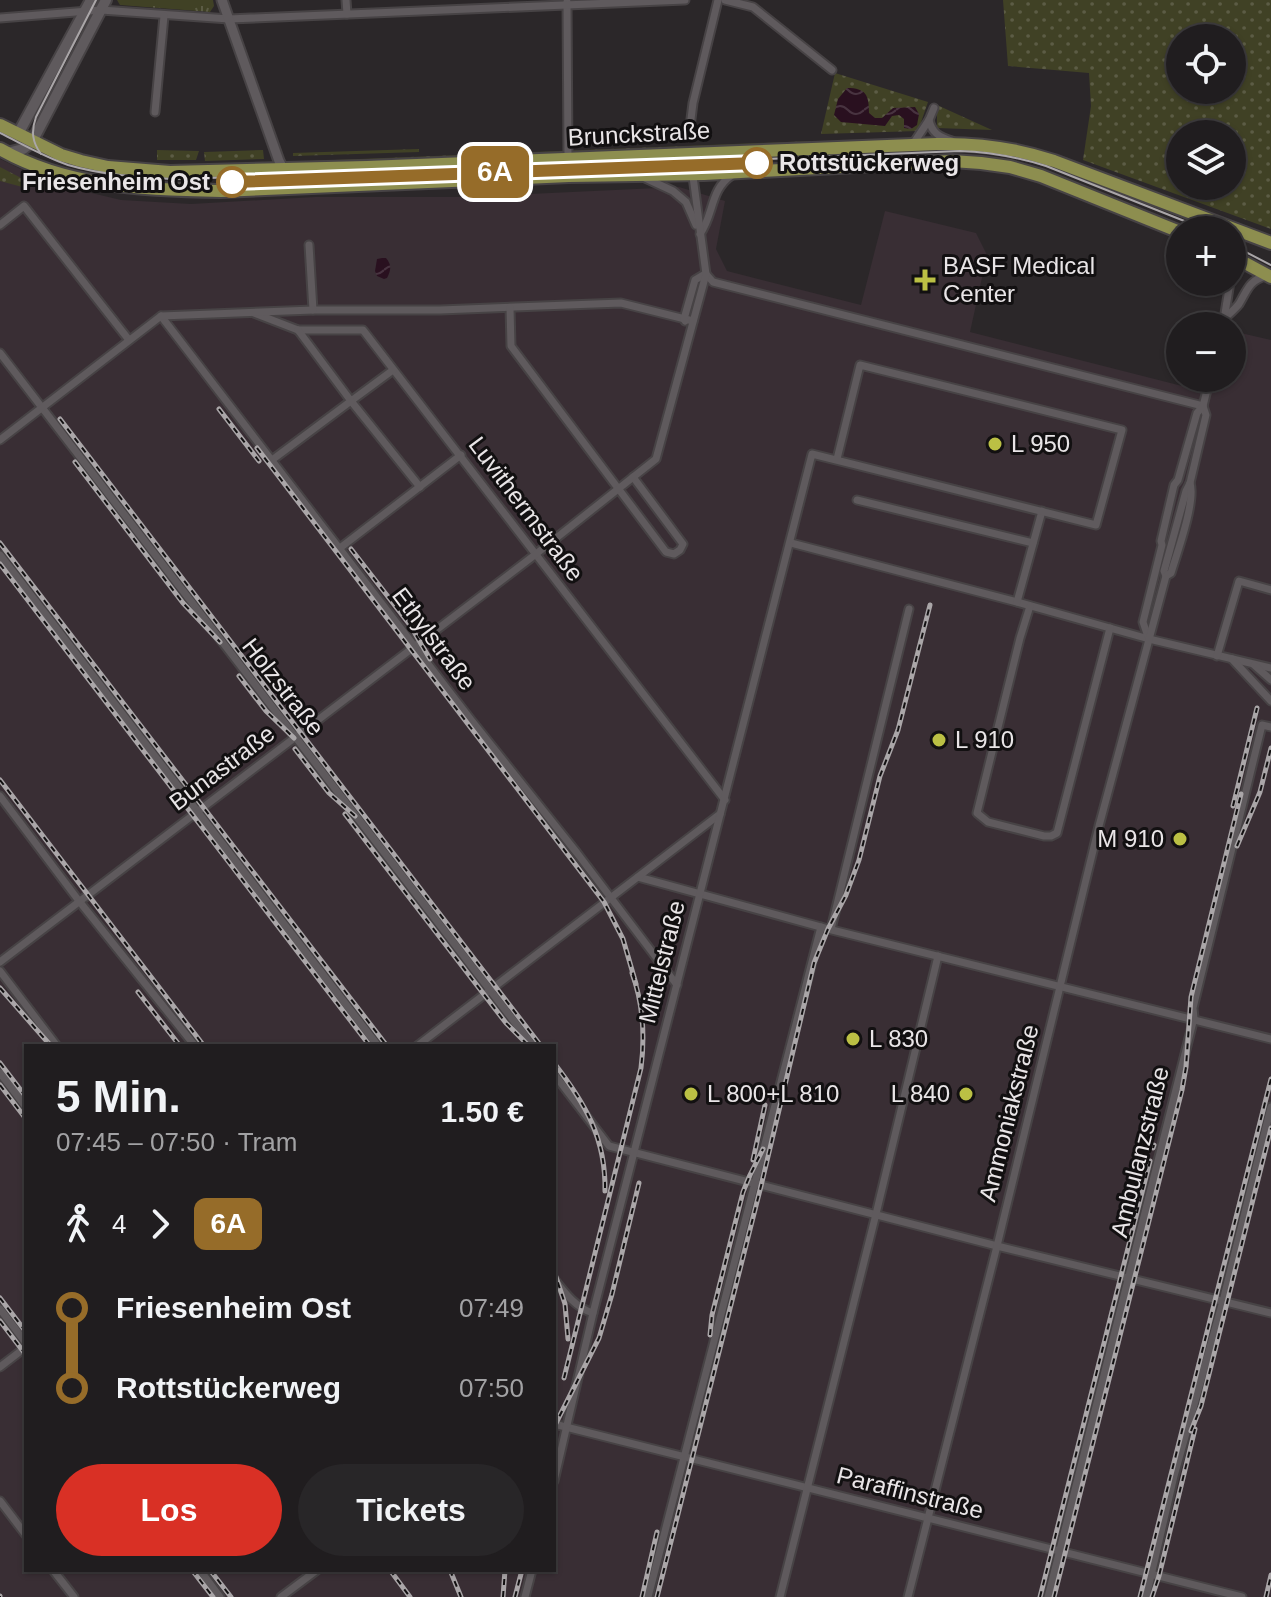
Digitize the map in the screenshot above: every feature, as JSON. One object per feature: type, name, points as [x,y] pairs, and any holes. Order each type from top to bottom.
[{"type":"main road","points":[[18,134],[91,0]]},
{"type":"main road","points":[[4,151],[23,149],[32,142],[103,5]]},
{"type":"main road","name":"Brunckstraße","points":[[0,125],[61,155],[108,167],[170,172],[962,144],[1000,147],[1035,155],[1198,216]]},
{"type":"main road","name":"Brunckstraße","points":[[4,151],[48,171],[90,180],[139,188],[221,191],[952,161],[1010,167],[1041,176],[1166,226]]},
{"type":"main road","name":"Brunckstraße","points":[[1246,233],[1271,243]]},
{"type":"main road","points":[[1246,266],[1269,276]]},
{"type":"street","points":[[222,0],[282,169],[293,187]]},
{"type":"street","points":[[346,0],[347,14]]},
{"type":"street","points":[[0,18],[84,12],[103,5],[164,16],[229,19],[567,2],[685,0]]},
{"type":"street","points":[[690,127],[718,0]]},
{"type":"street","points":[[725,0],[750,4],[832,70]]},
{"type":"street","points":[[567,2],[568,159]]},
{"type":"street","points":[[155,112],[164,16]]},
{"type":"street","points":[[912,145],[934,108]]},
{"type":"street","points":[[929,120],[936,135],[962,144]]},
{"type":"street","points":[[619,488],[656,459],[689,335],[688,320],[706,274],[690,154]]},
{"type":"street","points":[[700,234],[708,222],[715,195],[726,178],[737,172]]},
{"type":"street","points":[[638,174],[673,191],[686,202],[700,234]]},
{"type":"street","points":[[0,225],[24,206],[129,340]]},
{"type":"street","points":[[309,245],[313,310]]},
{"type":"street","points":[[706,274],[713,282],[1203,406]]},
{"type":"street","points":[[1232,312],[1255,280],[1269,276]]},
{"type":"street","points":[[0,440],[161,316],[621,303],[688,320]]},
{"type":"street","points":[[510,308],[511,346],[666,552],[674,554],[683,544],[680,538],[633,477]]},
{"type":"street","name":"Luvithermstraße","points":[[254,313],[298,330],[363,330],[725,800]]},
{"type":"street","name":"Ethylstraße","points":[[161,316],[677,985]]},
{"type":"street","points":[[298,330],[420,487]]},
{"type":"street","name":"Holzstraße","points":[[0,353],[532,1044]]},
{"type":"street","points":[[860,365],[1122,430],[1096,525],[837,459],[860,365]]},
{"type":"street","points":[[272,460],[393,370]]},
{"type":"street","name":"Ammoniakstraße","points":[[1149,639],[1143,622],[1174,485],[1206,392]]},
{"type":"street","name":"Ammoniakstraße","points":[[908,1597],[1099,826],[1165,574],[1171,573],[1186,521],[1193,492],[1190,483],[1206,415],[1203,406]]},
{"type":"street","name":"Mittelstraße","points":[[556,1473],[593,1313],[812,454],[837,459]]},
{"type":"street","points":[[340,548],[461,455]]},
{"type":"street","points":[[1178,480],[1190,483]]},
{"type":"street","name":"Bunastraße","points":[[0,962],[619,488]]},
{"type":"street","points":[[857,500],[1033,543]]},
{"type":"street","points":[[1017,602],[1042,511]]},
{"type":"street","points":[[791,543],[1149,639],[1271,668]]},
{"type":"street","points":[[0,555],[376,1044]]},
{"type":"street","points":[[1154,578],[1165,574]]},
{"type":"street","points":[[1217,656],[1239,581],[1271,590]]},
{"type":"street","points":[[1030,606],[977,813],[988,822],[1044,836],[1057,833],[1110,628]]},
{"type":"street","points":[[831,929],[909,609]]},
{"type":"street","points":[[1232,659],[1271,701]]},
{"type":"street","points":[[1252,664],[1271,680]]},
{"type":"street","name":"Ambulanzstraße","points":[[1048,1597],[1194,1018],[1193,1008],[1262,725],[1271,727]]},
{"type":"street","points":[[0,796],[193,1044]]},
{"type":"street","points":[[420,1044],[722,812]]},
{"type":"street","points":[[638,877],[821,927],[1271,1039]]},
{"type":"street","points":[[648,1597],[821,927]]},
{"type":"street","points":[[780,1597],[938,956]]},
{"type":"street","points":[[0,971],[55,1044]]},
{"type":"street","points":[[0,1073],[24,1104]]},
{"type":"street","points":[[556,1077],[609,1146],[1271,1313]]},
{"type":"street","points":[[1146,1597],[1174,1476],[1223,1301],[1271,1107]]},
{"type":"street","points":[[556,1282],[566,1295],[593,1313]]},
{"type":"street","points":[[0,1309],[24,1342]]},
{"type":"street","points":[[0,1367],[24,1347]]},
{"type":"street","name":"Paraffinstraße","points":[[556,1424],[1242,1597]]},
{"type":"street","points":[[0,1501],[24,1532]]},
{"type":"street","points":[[55,1572],[74,1597]]},
{"type":"street","points":[[201,1572],[220,1597]]},
{"type":"street","points":[[281,1597],[314,1572]]},
{"type":"street","points":[[525,1597],[531,1572]]},
{"type":"shaded area","points":[[0,159],[62,186],[121,200],[191,204],[315,197],[468,197],[679,187],[725,201],[716,249],[727,271],[861,305],[885,211],[976,233],[987,255],[970,332],[1166,382],[1166,392],[1246,392],[1246,334],[1271,340],[1271,1597],[0,1597]]},
{"type":"green space","points":[[117,0],[213,0],[214,6],[210,12],[120,5]]},
{"type":"green space","points":[[1003,0],[1271,0],[1271,229],[1246,220],[1246,216],[1236,216],[1192,200],[1246,200],[1246,120],[1166,120],[1166,190],[1083,160],[1091,106],[1089,73],[1008,66]]},
{"type":"green space","points":[[835,73],[928,102],[918,131],[821,134]]},
{"type":"green space","points":[[937,105],[992,130],[937,128]]},
{"type":"green space","points":[[811,141],[811,146],[287,165],[284,162]]},
{"type":"green space","points":[[419,149],[419,152],[293,156],[293,153]]},
{"type":"green space","points":[[157,150],[199,151],[196,160],[157,160]]},
{"type":"green space","points":[[263,150],[264,159],[205,161],[204,152]]},
{"type":"green space","points":[[0,167],[29,185],[26,188],[0,181]]},
{"type":"water","points":[[847,88],[858,89],[865,94],[869,113],[875,118],[882,118],[893,108],[915,107],[919,114],[917,125],[911,129],[904,128],[904,119],[899,115],[892,116],[885,126],[841,122],[834,115],[838,99]]},
{"type":"water","points":[[386,258],[390,268],[384,279],[377,276],[375,271],[377,259]]},
{"type":"tram line","points":[[41,154],[33,136],[36,117],[96,0]]},
{"type":"tram line","points":[[0,133],[68,165],[107,173],[174,179],[960,151],[1003,156],[1046,166],[1172,216]]},
{"type":"tram line","name":"6A","points":[[232,182],[757,163]]},
{"type":"tram line","points":[[1246,252],[1271,265]]},
{"type":"railway","points":[[219,409],[259,461]]},
{"type":"railway","points":[[60,419],[539,1044]]},
{"type":"railway","points":[[257,448],[604,902],[623,939],[636,984]]},
{"type":"railway","points":[[75,462],[183,603],[220,642]]},
{"type":"railway","points":[[0,543],[385,1044]]},
{"type":"railway","points":[[351,549],[410,625],[430,659]]},
{"type":"railway","points":[[0,564],[368,1044]]},
{"type":"railway","points":[[657,1597],[814,963],[859,860],[880,776],[898,730],[930,605]]},
{"type":"railway","points":[[239,676],[266,711],[294,738]]},
{"type":"railway","points":[[1233,806],[1257,708]]},
{"type":"railway","points":[[1237,846],[1260,792],[1271,748]]},
{"type":"railway","points":[[295,749],[329,793],[355,816]]},
{"type":"railway","points":[[0,780],[202,1044]]},
{"type":"railway","points":[[1054,1597],[1182,1090],[1191,997],[1241,794]]},
{"type":"railway","points":[[345,814],[506,1023],[527,1044]]},
{"type":"railway","points":[[564,1378],[641,1068],[642,1020],[632,973]]},
{"type":"railway","points":[[0,988],[49,1044]]},
{"type":"railway","points":[[138,992],[178,1044]]},
{"type":"railway","points":[[0,1063],[24,1094]]},
{"type":"railway","points":[[556,1066],[592,1122],[602,1154],[605,1191]]},
{"type":"railway","points":[[1140,1597],[1271,1079]]},
{"type":"railway","points":[[0,1085],[24,1116]]},
{"type":"railway","points":[[753,1160],[765,1105]]},
{"type":"railway","points":[[1191,1431],[1201,1406],[1271,1128]]},
{"type":"railway","points":[[710,1335],[712,1315],[743,1192],[763,1149]]},
{"type":"railway","points":[[1040,1597],[1150,1161]]},
{"type":"railway","points":[[556,1423],[599,1338],[639,1183]]},
{"type":"railway","points":[[556,1277],[565,1304],[568,1339]]},
{"type":"railway","points":[[0,1298],[24,1329]]},
{"type":"railway","points":[[0,1321],[24,1352]]},
{"type":"railway","points":[[1152,1597],[1195,1429]]},
{"type":"railway","points":[[642,1597],[657,1532]]},
{"type":"railway","points":[[194,1572],[213,1597]]},
{"type":"railway","points":[[212,1572],[231,1597]]},
{"type":"railway","points":[[391,1572],[410,1597]]},
{"type":"railway","points":[[451,1572],[461,1597]]},
{"type":"railway","points":[[503,1597],[505,1572]]},
{"type":"railway","points":[[515,1597],[521,1572]]},
{"type":"railway","points":[[1266,1597],[1271,1575]]},
{"type":"place","name":"Rottstückerweg","points":[[757,163]]},
{"type":"place","name":"Friesenheim Ost","points":[[232,182]]},
{"type":"place","name":"BASF Medical Center","points":[[925,280]]},
{"type":"place","name":"L 950","points":[[995,444]]},
{"type":"place","name":"L 910","points":[[939,740]]},
{"type":"place","name":"M 910","points":[[1180,839]]},
{"type":"place","name":"L 830","points":[[853,1039]]},
{"type":"place","name":"L 800+L 810","points":[[691,1094]]},
{"type":"place","name":"L 840","points":[[966,1094]]}]
